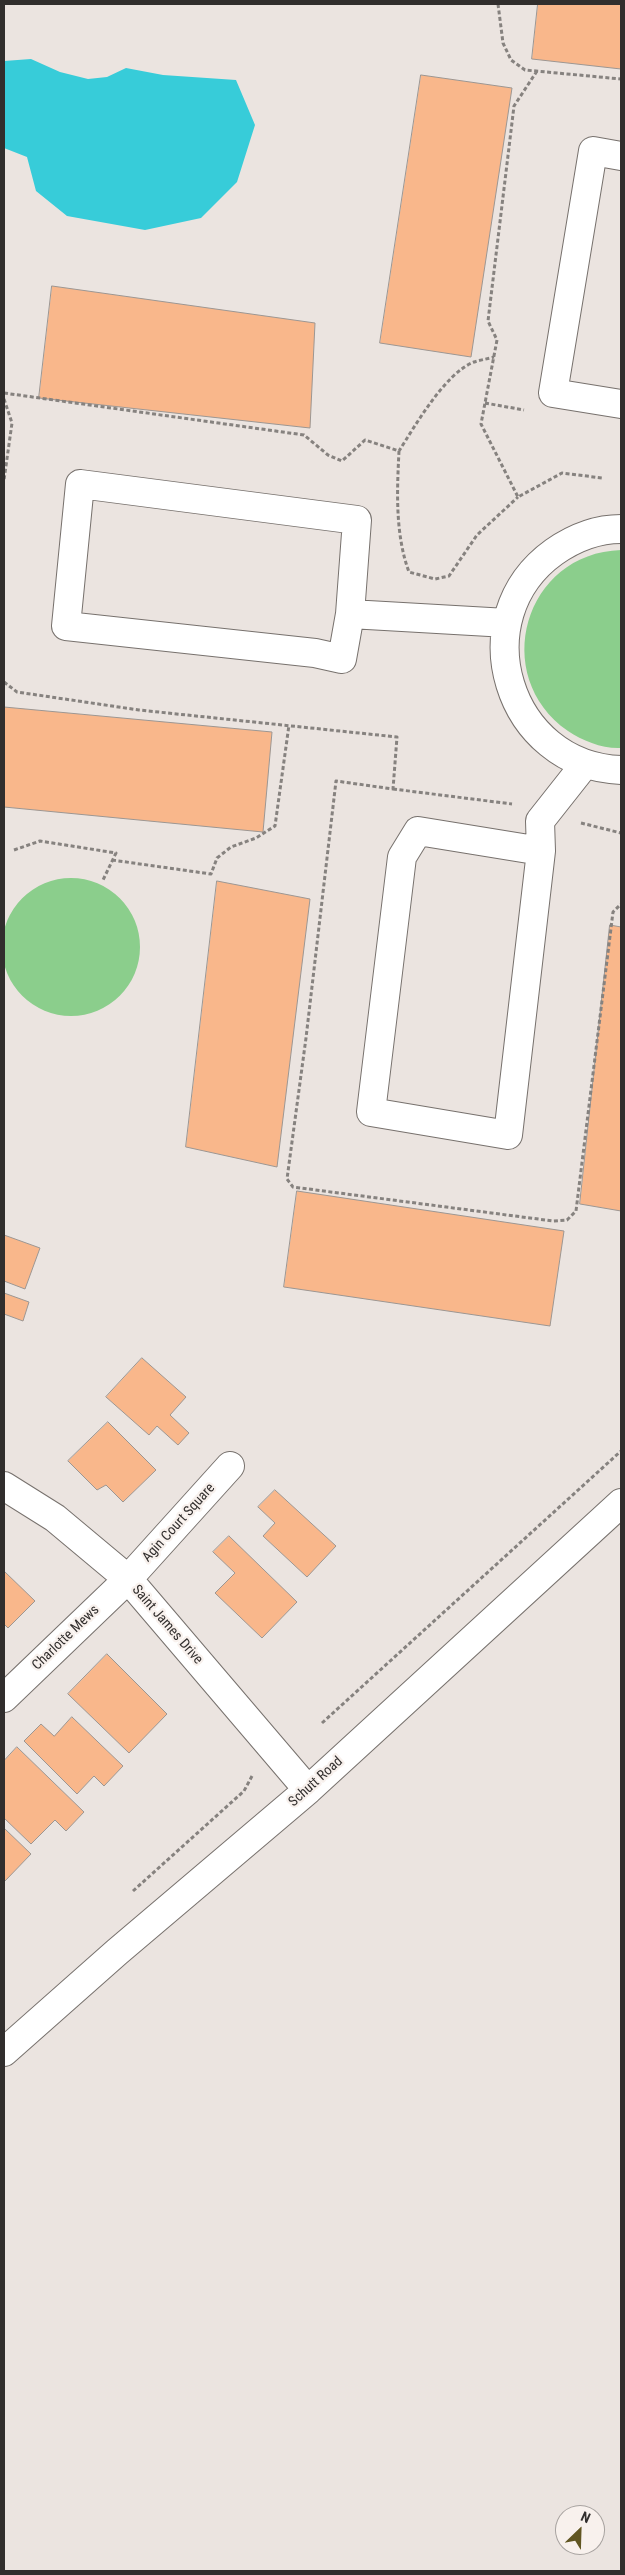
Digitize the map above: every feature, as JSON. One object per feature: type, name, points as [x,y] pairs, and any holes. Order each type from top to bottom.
[{"type":"street","points":[[621,156],[592,151],[553,393],[621,404]]},
{"type":"street","points":[[80,484],[357,520],[350,614],[342,659],[315,653],[66,626],[80,484]]},
{"type":"street","points":[[621,529],[587,534],[564,545],[544,559],[527,578],[514,600],[506,623],[504,648],[506,674],[514,698],[522,712],[543,738],[563,753],[585,764],[621,770]]},
{"type":"street","points":[[350,614],[506,623]]},
{"type":"street","points":[[541,851],[418,831],[414,837],[402,857],[371,1112],[508,1136],[541,851],[540,821],[585,764]]},
{"type":"street","name":"Agin Court Square","points":[[128,1579],[230,1466]]},
{"type":"street","name":"Saint James Drive","points":[[4,1486],[55,1518],[128,1579],[308,1790]]},
{"type":"street","name":"Schutt Road","points":[[4,2052],[308,1790],[621,1503]]},
{"type":"street","name":"Charlotte Mews","points":[[4,1698],[128,1579]]},
{"type":"path","points":[[498,4],[503,43],[511,60],[525,70],[621,78]]},
{"type":"path","points":[[518,497],[481,424],[497,340],[488,321],[514,106],[537,71]]},
{"type":"path","points":[[494,357],[473,362],[448,381],[399,451],[397,500],[404,559],[409,572],[435,578],[449,576],[477,535],[518,497],[562,473],[602,478]]},
{"type":"path","points":[[4,394],[304,435],[328,455],[342,461],[365,440],[399,451]]},
{"type":"path","points":[[4,399],[12,423],[4,480]]},
{"type":"path","points":[[485,403],[527,410]]},
{"type":"path","points":[[4,690],[10,686]]},
{"type":"path","points":[[112,860],[211,874],[216,858],[231,847],[256,838],[275,826],[289,725]]},
{"type":"path","points":[[393,789],[522,806]]},
{"type":"path","points":[[578,823],[621,833]]},
{"type":"path","points":[[14,850],[40,841],[116,853],[103,880]]},
{"type":"path","points":[[322,1723],[621,1451]]},
{"type":"path","points":[[128,1896],[244,1791],[252,1776],[252,1768]]},
{"type":"green space","points":[[621,550],[621,748],[614,748],[593,744],[574,735],[544,708],[529,680],[524,650],[528,621],[541,594],[561,572],[588,556]]},
{"type":"green space","points":[[71,878],[97,884],[109,890],[119,899],[128,909],[134,921],[140,947],[134,973],[128,985],[119,995],[109,1004],[97,1010],[71,1016],[45,1010],[33,1004],[23,995],[14,985],[8,973],[2,947],[8,921],[14,909],[23,899],[33,890],[45,884]]},
{"type":"water","points":[[31,59],[60,72],[88,79],[107,77],[126,68],[163,75],[236,80],[255,125],[237,182],[201,218],[145,230],[67,216],[36,191],[27,157],[4,148],[4,61]]},
{"type":"building","points":[[538,4],[621,4],[621,69],[532,59]]},
{"type":"building","points":[[421,75],[512,88],[471,357],[380,343]]},
{"type":"building","points":[[52,286],[315,323],[310,428],[39,398]]},
{"type":"building","points":[[4,707],[272,732],[263,832],[4,807]]},
{"type":"building","points":[[217,881],[310,899],[277,1167],[186,1147]]},
{"type":"building","points":[[610,925],[621,927],[621,1211],[580,1204]]},
{"type":"building","points":[[297,1191],[564,1231],[550,1326],[284,1287]]},
{"type":"building","points":[[4,1235],[40,1248],[25,1289],[4,1281]]},
{"type":"building","points":[[4,1293],[29,1302],[23,1321],[4,1314]]},
{"type":"building","points":[[142,1358],[186,1397],[170,1415],[189,1433],[178,1445],[157,1426],[149,1435],[106,1397]]},
{"type":"building","points":[[108,1422],[156,1470],[123,1502],[106,1485],[97,1490],[68,1461]]},
{"type":"building","points":[[275,1490],[336,1546],[307,1577],[263,1536],[275,1523],[258,1507]]},
{"type":"building","points":[[229,1536],[297,1602],[262,1638],[215,1593],[235,1573],[213,1552]]},
{"type":"building","points":[[4,1571],[35,1601],[8,1628],[4,1624]]},
{"type":"building","points":[[107,1654],[167,1714],[129,1753],[68,1694]]},
{"type":"building","points":[[72,1717],[123,1766],[104,1786],[94,1776],[77,1794],[24,1741],[41,1724],[54,1736]]},
{"type":"building","points":[[17,1747],[84,1812],[66,1831],[55,1820],[31,1844],[4,1818],[4,1761]]},
{"type":"building","points":[[4,1828],[31,1854],[5,1881],[4,1880]]}]
